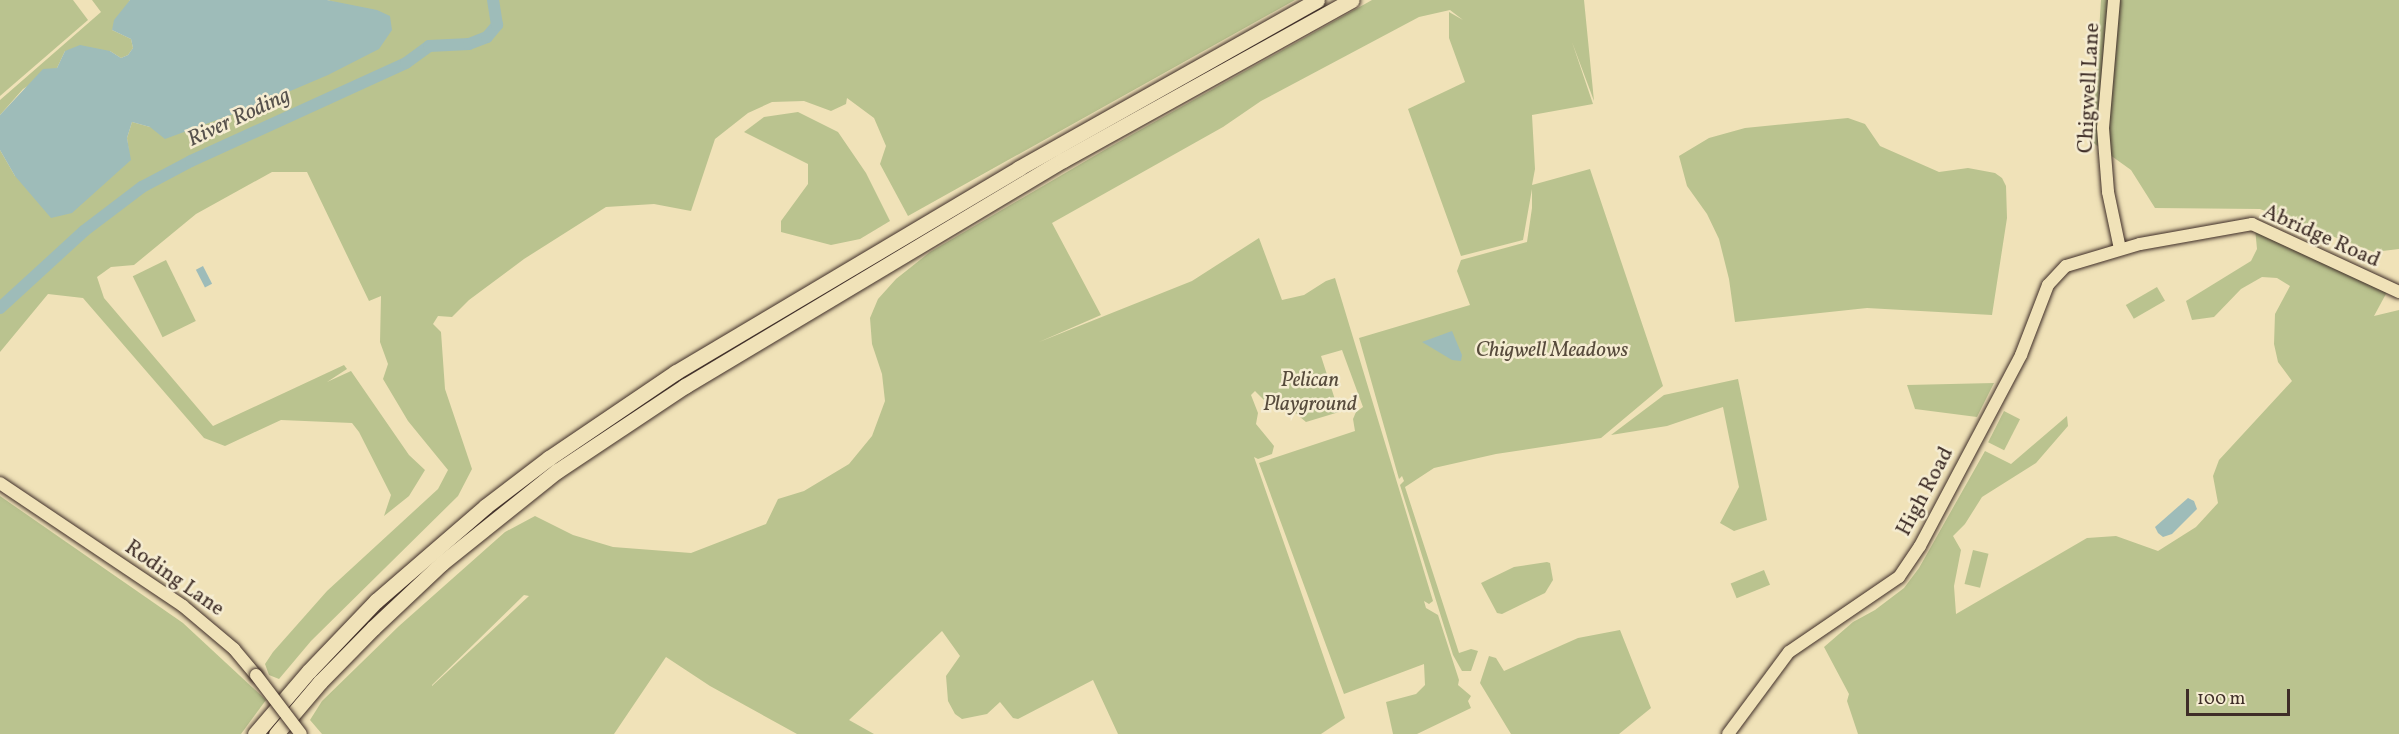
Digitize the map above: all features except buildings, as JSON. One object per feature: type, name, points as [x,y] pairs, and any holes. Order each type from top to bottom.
[{"type":"highway","points":[[255,734],[309,671],[376,601],[486,506],[559,451],[696,360],[1019,168],[1317,0]]},
{"type":"highway","points":[[276,734],[320,682],[398,603],[491,522],[557,471],[685,386],[1053,166],[1352,0]]},
{"type":"main road","name":"Chigwell Lane","points":[[2114,0],[2103,128],[2108,192],[2120,249]]},
{"type":"main road","name":"Abridge Road","points":[[2120,249],[2252,224],[2399,291]]},
{"type":"main road","name":"High Road","points":[[1728,734],[1789,652],[1899,577],[1920,546],[2021,355],[2048,285],[2066,266],[2120,249]]},
{"type":"main road","name":"Roding Lane","points":[[0,483],[183,606],[234,649],[301,734]]},
{"type":"green space","points":[[0,0],[73,0],[88,20],[0,96]]},
{"type":"green space","points":[[92,0],[130,0],[112,30],[131,39],[133,48],[128,55],[121,58],[110,51],[65,51],[57,68],[23,89],[0,115],[0,100],[101,12]]},
{"type":"green space","points":[[327,0],[1295,0],[908,216],[880,164],[886,146],[874,118],[847,98],[846,104],[831,111],[804,101],[772,102],[748,113],[715,139],[691,211],[654,204],[606,207],[524,259],[469,300],[452,317],[438,316],[433,324],[441,332],[445,389],[472,469],[458,496],[311,641],[279,679],[269,675],[265,664],[273,652],[327,591],[438,489],[448,470],[408,421],[383,379],[388,364],[380,342],[381,296],[369,301],[307,172],[272,172],[196,214],[134,265],[111,267],[97,277],[104,298],[213,426],[344,365],[347,369],[327,382],[351,371],[409,455],[425,470],[409,496],[384,516],[391,495],[359,432],[352,423],[281,420],[225,446],[204,438],[83,298],[48,294],[0,352],[0,150],[15,176],[130,160],[127,138],[132,122],[150,127],[334,2]]},
{"type":"green space","points":[[1372,0],[1584,0],[1594,101],[1572,42],[1593,104],[1532,115],[1535,169],[1532,185],[1590,169],[1663,386],[1601,438],[1496,454],[1434,468],[1405,487],[1459,653],[1471,649],[1478,651],[1471,671],[1462,671],[1453,655],[1400,485],[1404,481],[1402,476],[1399,479],[1359,338],[1470,305],[1457,271],[1461,260],[1527,242],[1532,189],[1523,240],[1461,256],[1408,109],[1465,82],[1449,38],[1449,12],[1463,20],[1450,10],[1419,17],[1261,101],[1223,127],[1052,223],[1101,315],[1039,342],[1192,281],[1259,238],[1282,300],[1304,295],[1335,278],[1433,601],[1429,604],[1424,601],[1426,608],[1438,615],[1459,680],[1458,685],[1471,696],[1468,701],[1471,708],[1417,734],[1393,734],[1386,702],[1416,694],[1425,685],[1424,664],[1344,694],[1259,463],[1355,431],[1353,419],[1356,412],[1363,407],[1342,350],[1321,356],[1339,412],[1306,422],[1294,412],[1265,401],[1255,391],[1251,395],[1258,413],[1256,424],[1274,446],[1272,454],[1258,459],[1254,457],[1345,718],[1321,734],[1118,734],[1093,680],[1018,719],[1013,718],[1000,702],[987,714],[962,719],[955,714],[948,701],[946,676],[960,656],[942,631],[849,720],[874,734],[797,734],[710,686],[666,657],[614,734],[322,734],[310,720],[322,701],[399,626],[505,532],[535,516],[573,535],[613,547],[691,553],[766,524],[778,499],[804,491],[849,464],[872,436],[885,401],[882,374],[872,344],[870,318],[878,299],[896,279],[930,252],[1108,148]],"holes":[[[524,595],[529,596],[432,686]]]},
{"type":"green space","points":[[2101,0],[2399,0],[2399,249],[2374,252],[2260,209],[2155,208],[2131,170],[2092,142]]},
{"type":"green space","points":[[798,112],[838,132],[866,173],[890,221],[860,239],[831,245],[781,232],[781,221],[808,184],[808,164],[744,132],[764,117]]},
{"type":"green space","points":[[1848,118],[1865,124],[1880,146],[1939,172],[1968,168],[1995,173],[2002,178],[2006,186],[2007,218],[1992,315],[1867,308],[1735,322],[1729,279],[1719,239],[1707,214],[1687,186],[1679,156],[1709,138],[1745,128]]},
{"type":"green space","points":[[2255,228],[2387,292],[2374,316],[2399,310],[2399,734],[1858,734],[1847,701],[1849,694],[1824,647],[1853,622],[1875,610],[1904,588],[1919,568],[1985,451],[2011,464],[2067,416],[2068,426],[2036,463],[1982,497],[1965,524],[1953,536],[1961,550],[1954,586],[1956,614],[2087,538],[2116,536],[2158,551],[2196,527],[2218,503],[2213,476],[2219,460],[2292,381],[2278,362],[2274,344],[2275,314],[2290,286],[2277,278],[2262,277],[2241,289],[2214,317],[2192,320],[2186,301],[2251,261],[2257,249]]},
{"type":"green space","points":[[166,260],[196,321],[163,337],[133,276]]},
{"type":"green space","points":[[2157,287],[2165,301],[2134,319],[2126,305]]},
{"type":"green space","points":[[1738,379],[1767,520],[1734,531],[1720,523],[1739,487],[1723,407],[1667,426],[1611,435],[1664,395]]},
{"type":"green space","points":[[1994,383],[1977,417],[1915,409],[1907,385]]},
{"type":"green space","points":[[2004,411],[2020,419],[2004,450],[1988,442]]},
{"type":"green space","points":[[0,496],[183,623],[266,700],[241,734],[0,734]]},
{"type":"green space","points":[[1973,550],[1989,554],[1980,588],[1965,584]]},
{"type":"green space","points":[[1550,563],[1553,580],[1545,593],[1502,614],[1497,613],[1481,583],[1514,567]]},
{"type":"green space","points":[[1764,570],[1770,585],[1737,598],[1731,583]]},
{"type":"green space","points":[[1620,630],[1651,708],[1619,734],[1511,734],[1480,683],[1489,656],[1496,658],[1504,671],[1578,638]]},
{"type":"water","points":[[130,0],[327,0],[377,10],[390,16],[392,30],[379,49],[328,75],[255,106],[165,139],[150,127],[132,122],[127,138],[131,160],[72,213],[51,218],[15,176],[0,150],[0,115],[43,69],[57,68],[65,51],[80,45],[110,51],[121,58],[128,55],[133,48],[131,39],[112,30],[114,20]]},
{"type":"water","points":[[203,266],[212,284],[205,287],[196,270]]},
{"type":"water","points":[[1452,331],[1462,355],[1461,361],[1452,360],[1422,342]]},
{"type":"water","points":[[2188,498],[2194,501],[2197,509],[2172,534],[2163,537],[2155,527]]},
{"type":"waterway","name":"River Roding","points":[[0,308],[84,231],[142,187],[191,161],[406,63],[429,46],[469,44],[487,37],[497,25],[493,0]]},
{"type":"park label","name":"Chigwell Meadows","points":[[1552,351]]},
{"type":"park label","name":"Pelican Playground","points":[[1310,393]]}]
